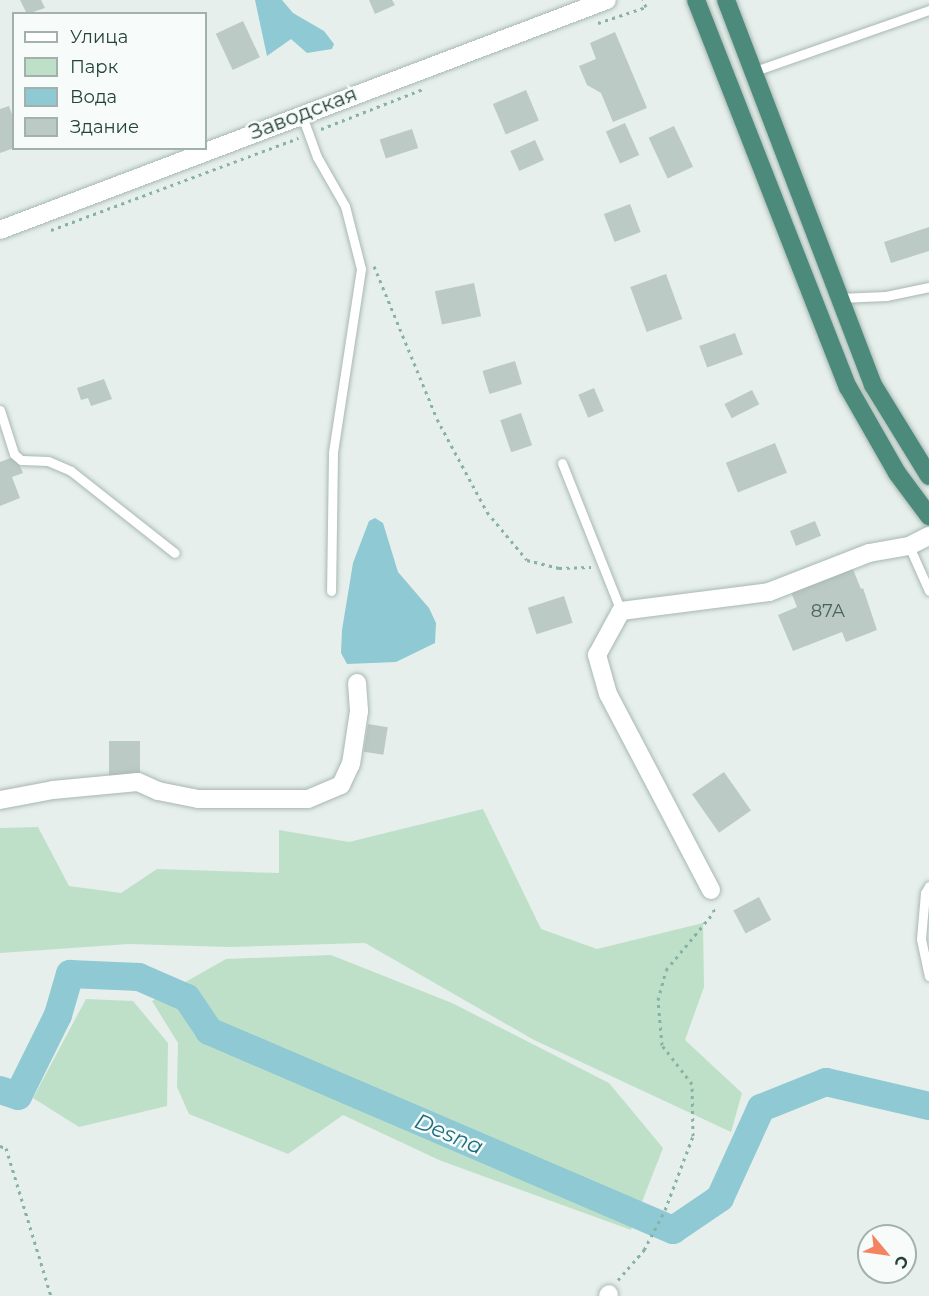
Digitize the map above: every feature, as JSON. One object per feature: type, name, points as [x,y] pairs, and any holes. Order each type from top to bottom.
[{"type":"highway","points":[[696,0],[848,387],[897,473],[929,516]]},
{"type":"highway","points":[[726,0],[837,298],[873,385],[929,476]]},
{"type":"street","name":"Заводская","points":[[207,150],[607,0]]},
{"type":"street","name":"Заводская","points":[[0,230],[206,150]]},
{"type":"street","points":[[711,890],[608,694],[597,655],[621,611],[769,591],[869,553],[909,546],[929,536]]},
{"type":"street","points":[[0,800],[65,788],[138,782],[159,791],[198,799],[308,799],[341,785],[351,764],[359,711],[357,682]]},
{"type":"lane","points":[[752,72],[929,10]]},
{"type":"lane","points":[[301,113],[345,206],[361,269],[333,453],[331,591]]},
{"type":"lane","points":[[837,298],[886,296],[929,287]]},
{"type":"lane","points":[[0,410],[14,454],[21,460],[48,461],[71,471],[175,552]]},
{"type":"lane","points":[[562,463],[621,611]]},
{"type":"lane","points":[[909,546],[929,591]]},
{"type":"lane","points":[[929,886],[925,893],[921,939],[929,976]]},
{"type":"path","points":[[643,0],[646,7]]},
{"type":"path","points":[[45,233],[338,123]]},
{"type":"path","points":[[369,255],[437,419],[487,512],[527,560],[559,568],[590,566],[609,580]]},
{"type":"path","points":[[608,1295],[644,1250],[677,1185],[693,1136],[692,1084],[663,1045],[658,1000],[666,970],[714,912],[711,890]]},
{"type":"path","points":[[0,1146],[6,1149],[51,1296]]},
{"type":"green space","points":[[483,809],[541,929],[597,949],[703,923],[704,987],[685,1040],[742,1093],[731,1132],[534,1040],[365,943],[230,947],[129,944],[0,953],[0,828],[38,827],[69,886],[121,893],[157,869],[279,873],[279,830],[349,842]]},
{"type":"green space","points":[[331,955],[452,1003],[609,1083],[663,1148],[631,1230],[439,1160],[343,1115],[288,1154],[189,1114],[177,1087],[178,1043],[152,1001],[226,959]]},
{"type":"green space","points":[[86,999],[133,1001],[168,1043],[167,1106],[79,1127],[33,1098]]},
{"type":"water","points":[[255,0],[282,0],[293,13],[324,31],[334,44],[332,49],[307,53],[291,39],[267,56]]},
{"type":"water","points":[[375,518],[383,523],[398,572],[429,608],[436,623],[435,643],[396,662],[347,664],[341,653],[342,630],[353,563],[369,521]]},
{"type":"building","points":[[20,0],[41,0],[45,8],[33,12],[26,12]]},
{"type":"building","points":[[369,0],[392,0],[395,5],[375,14]]},
{"type":"building","points":[[243,21],[260,57],[233,70],[216,34]]},
{"type":"building","points":[[615,32],[647,108],[613,122],[601,93],[587,85],[579,66],[596,59],[590,43]]},
{"type":"building","points":[[526,90],[539,120],[506,134],[493,104]]},
{"type":"building","points":[[9,106],[12,114],[12,149],[0,153],[0,109]]},
{"type":"building","points":[[625,123],[639,155],[620,164],[606,132]]},
{"type":"building","points":[[674,126],[693,167],[668,179],[649,138]]},
{"type":"building","points":[[412,129],[418,148],[386,159],[380,140]]},
{"type":"building","points":[[535,140],[544,160],[519,171],[510,151]]},
{"type":"building","points":[[630,204],[641,232],[615,242],[604,214]]},
{"type":"building","points":[[929,227],[929,251],[891,263],[884,242]]},
{"type":"building","points":[[666,274],[682,319],[647,332],[630,287]]},
{"type":"building","points":[[474,283],[481,316],[442,325],[435,291]]},
{"type":"building","points":[[735,333],[743,355],[707,368],[699,346]]},
{"type":"building","points":[[515,361],[522,384],[490,394],[482,371]]},
{"type":"building","points":[[104,379],[112,399],[91,406],[88,398],[81,400],[77,388]]},
{"type":"building","points":[[594,388],[604,411],[588,418],[578,395]]},
{"type":"building","points":[[752,390],[759,404],[732,418],[724,404]]},
{"type":"building","points":[[521,413],[532,445],[511,452],[500,420]]},
{"type":"building","points":[[775,443],[787,473],[738,493],[726,463]]},
{"type":"building","points":[[16,456],[23,473],[12,477],[20,498],[0,506],[0,462]]},
{"type":"building","points":[[815,521],[821,536],[796,546],[790,531]]},
{"type":"building","points":[[852,567],[861,589],[863,588],[877,630],[846,642],[842,632],[793,651],[778,615],[797,607],[791,592]]},
{"type":"building","points":[[564,596],[573,623],[537,634],[528,608]]},
{"type":"building","points":[[368,724],[388,727],[383,755],[364,752]]},
{"type":"building","points":[[109,741],[140,741],[140,776],[109,776]]},
{"type":"building","points":[[724,772],[751,811],[719,833],[692,794]]},
{"type":"building","points":[[759,897],[771,920],[746,934],[733,911]]},
{"type":"waterway","name":"Desna","points":[[0,1090],[18,1096],[58,1015],[70,974],[139,977],[187,998],[209,1031],[673,1230],[720,1198],[761,1108],[826,1082],[929,1106]]}]
